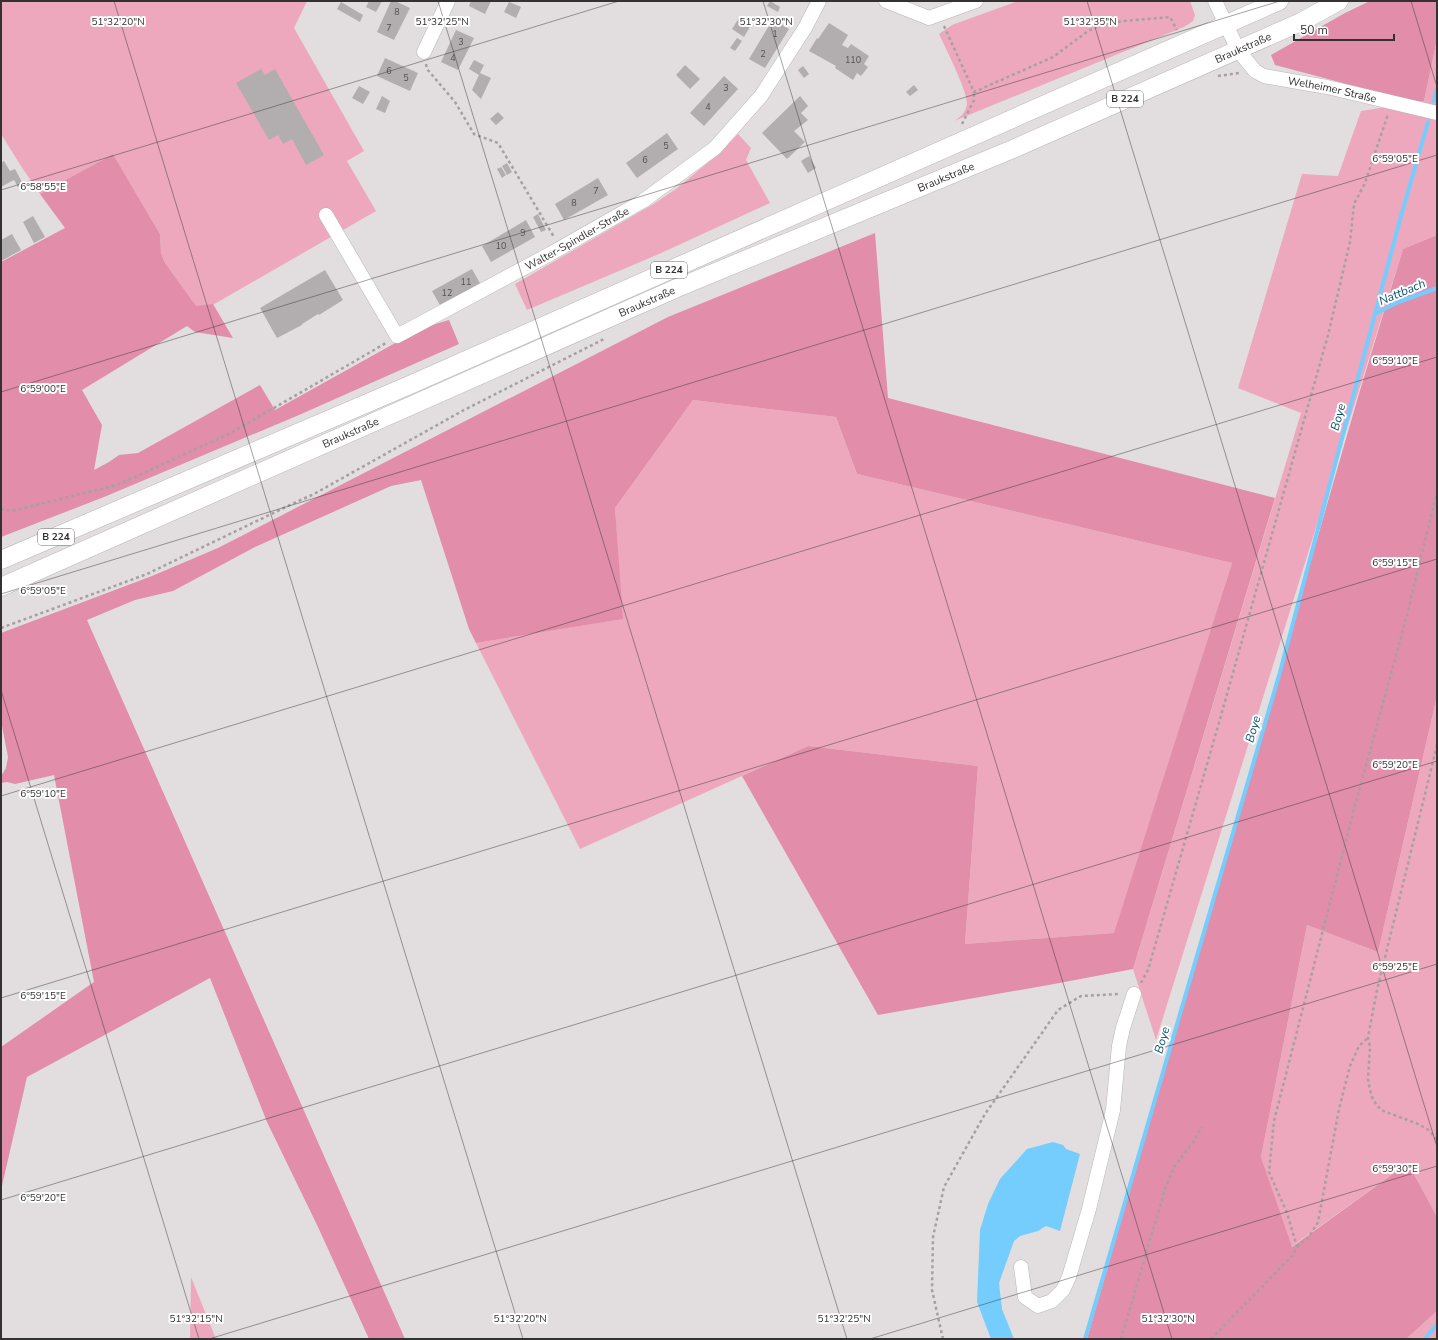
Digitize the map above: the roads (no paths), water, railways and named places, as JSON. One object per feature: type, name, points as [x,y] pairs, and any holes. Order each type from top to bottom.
[{"type":"main road","name":"Braukstraße","points":[[1,560],[405,387],[1279,1]]},
{"type":"main road","name":"Braukstraße","points":[[1,587],[676,288],[1013,149],[1302,22],[1339,1]]},
{"type":"street","points":[[424,52],[448,1]]},
{"type":"street","name":"Walter-Spindler-Straße","points":[[326,215],[397,336],[561,248],[643,201],[715,148],[761,96],[805,28],[819,1]]},
{"type":"street","points":[[886,1],[929,18],[976,1]]},
{"type":"street","name":"Welheimer Straße","points":[[1215,1],[1238,50],[1255,70],[1264,76],[1327,87],[1437,113]]},
{"type":"street","points":[[1021,1268],[1026,1298],[1038,1306],[1052,1301],[1063,1290],[1069,1277],[1089,1209],[1113,1110],[1119,1046],[1134,994]]},
{"type":"water","points":[[1053,1142],[1063,1145],[1066,1149],[1080,1154],[1060,1231],[1046,1226],[1038,1231],[1020,1236],[1014,1241],[999,1283],[1002,1309],[1014,1339],[991,1339],[977,1302],[980,1230],[988,1204],[1000,1179],[1027,1149]]},
{"type":"waterway","name":"Boye","points":[[1434,101],[1437,89]]},
{"type":"waterway","name":"Boye","points":[[1085,1339],[1280,672],[1401,216],[1428,122]]},
{"type":"waterway","name":"Nattbach","points":[[1375,314],[1396,303],[1437,288]]},
{"type":"waterway","points":[[1425,1339],[1437,1324]]}]
